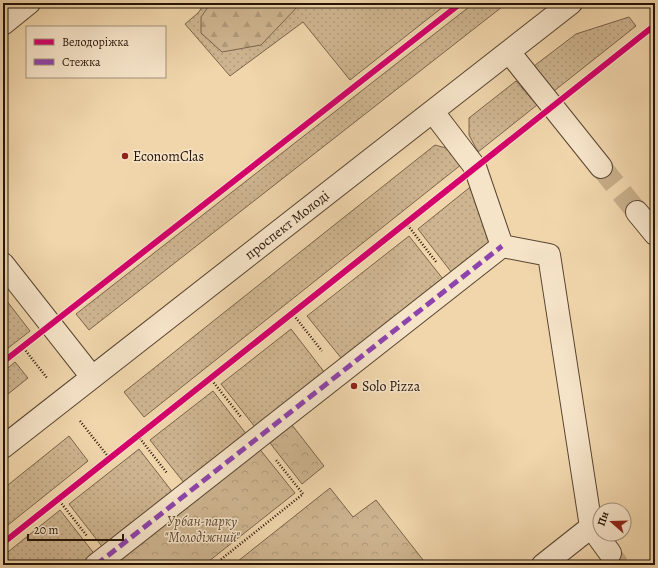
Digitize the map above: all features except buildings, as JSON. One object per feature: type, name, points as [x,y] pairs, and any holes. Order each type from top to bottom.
[{"type":"street","points":[[3,24],[29,3]]},
{"type":"street","name":"проспект Молоді","points":[[3,446],[571,3]]},
{"type":"street","points":[[509,52],[601,167]]},
{"type":"street","points":[[433,112],[476,168],[502,246]]},
{"type":"street","points":[[637,212],[655,234]]},
{"type":"street","points":[[100,562],[502,246],[550,255],[591,527],[610,553]]},
{"type":"street","points":[[3,264],[92,376]]},
{"type":"street","points":[[543,565],[591,527]]},
{"type":"path","points":[[406,223],[453,284]]},
{"type":"path","points":[[292,313],[340,374]]},
{"type":"path","points":[[138,436],[185,495]]},
{"type":"path","points":[[214,565],[303,494]]},
{"type":"path","points":[[58,499],[100,562]]},
{"type":"green space","points":[[205,3],[448,3],[350,80],[303,22],[230,76],[185,24],[198,13]]},
{"type":"green space","points":[[211,3],[301,3],[261,45],[222,52],[201,33],[201,17]]},
{"type":"green space","points":[[474,3],[507,3],[89,330],[76,314]]},
{"type":"green space","points":[[629,17],[636,26],[554,91],[534,66],[576,34]]},
{"type":"green space","points":[[516,81],[537,105],[478,152],[469,135],[469,118]]},
{"type":"green space","points":[[435,145],[453,150],[462,164],[144,417],[124,392]]},
{"type":"green space","points":[[474,184],[492,241],[452,273],[418,229]]},
{"type":"green space","points":[[409,236],[443,279],[342,359],[307,316]]},
{"type":"green space","points":[[3,296],[30,331],[3,352]]},
{"type":"green space","points":[[291,329],[325,373],[255,427],[221,384]]},
{"type":"green space","points":[[15,362],[28,378],[3,398],[3,372]]},
{"type":"green space","points":[[213,391],[247,435],[185,484],[150,440]]},
{"type":"green space","points":[[292,425],[324,466],[302,484],[270,443]]},
{"type":"green space","points":[[69,436],[88,461],[3,529],[3,489]]},
{"type":"green space","name":"Урбан-парку \"Молодіжний\"","points":[[258,447],[295,493],[204,565],[109,565]]},
{"type":"green space","points":[[139,449],[174,494],[104,549],[69,504]]},
{"type":"green space","points":[[330,488],[353,517],[376,500],[427,565],[233,565]]},
{"type":"green space","points":[[60,510],[96,556],[84,565],[3,565],[3,556]]},
{"type":"tunnel","points":[[601,167],[637,212]]},
{"type":"tunnel","points":[[610,553],[618,565]]},
{"type":"marked path","points":[[96,565],[502,246]]},
{"type":"cycle path","points":[[3,362],[461,3]]},
{"type":"cycle path","points":[[3,543],[655,25]]},
{"type":"place","name":"EconomClas","points":[[125,156]]},
{"type":"place","name":"Solo Pizza","points":[[354,386]]}]
